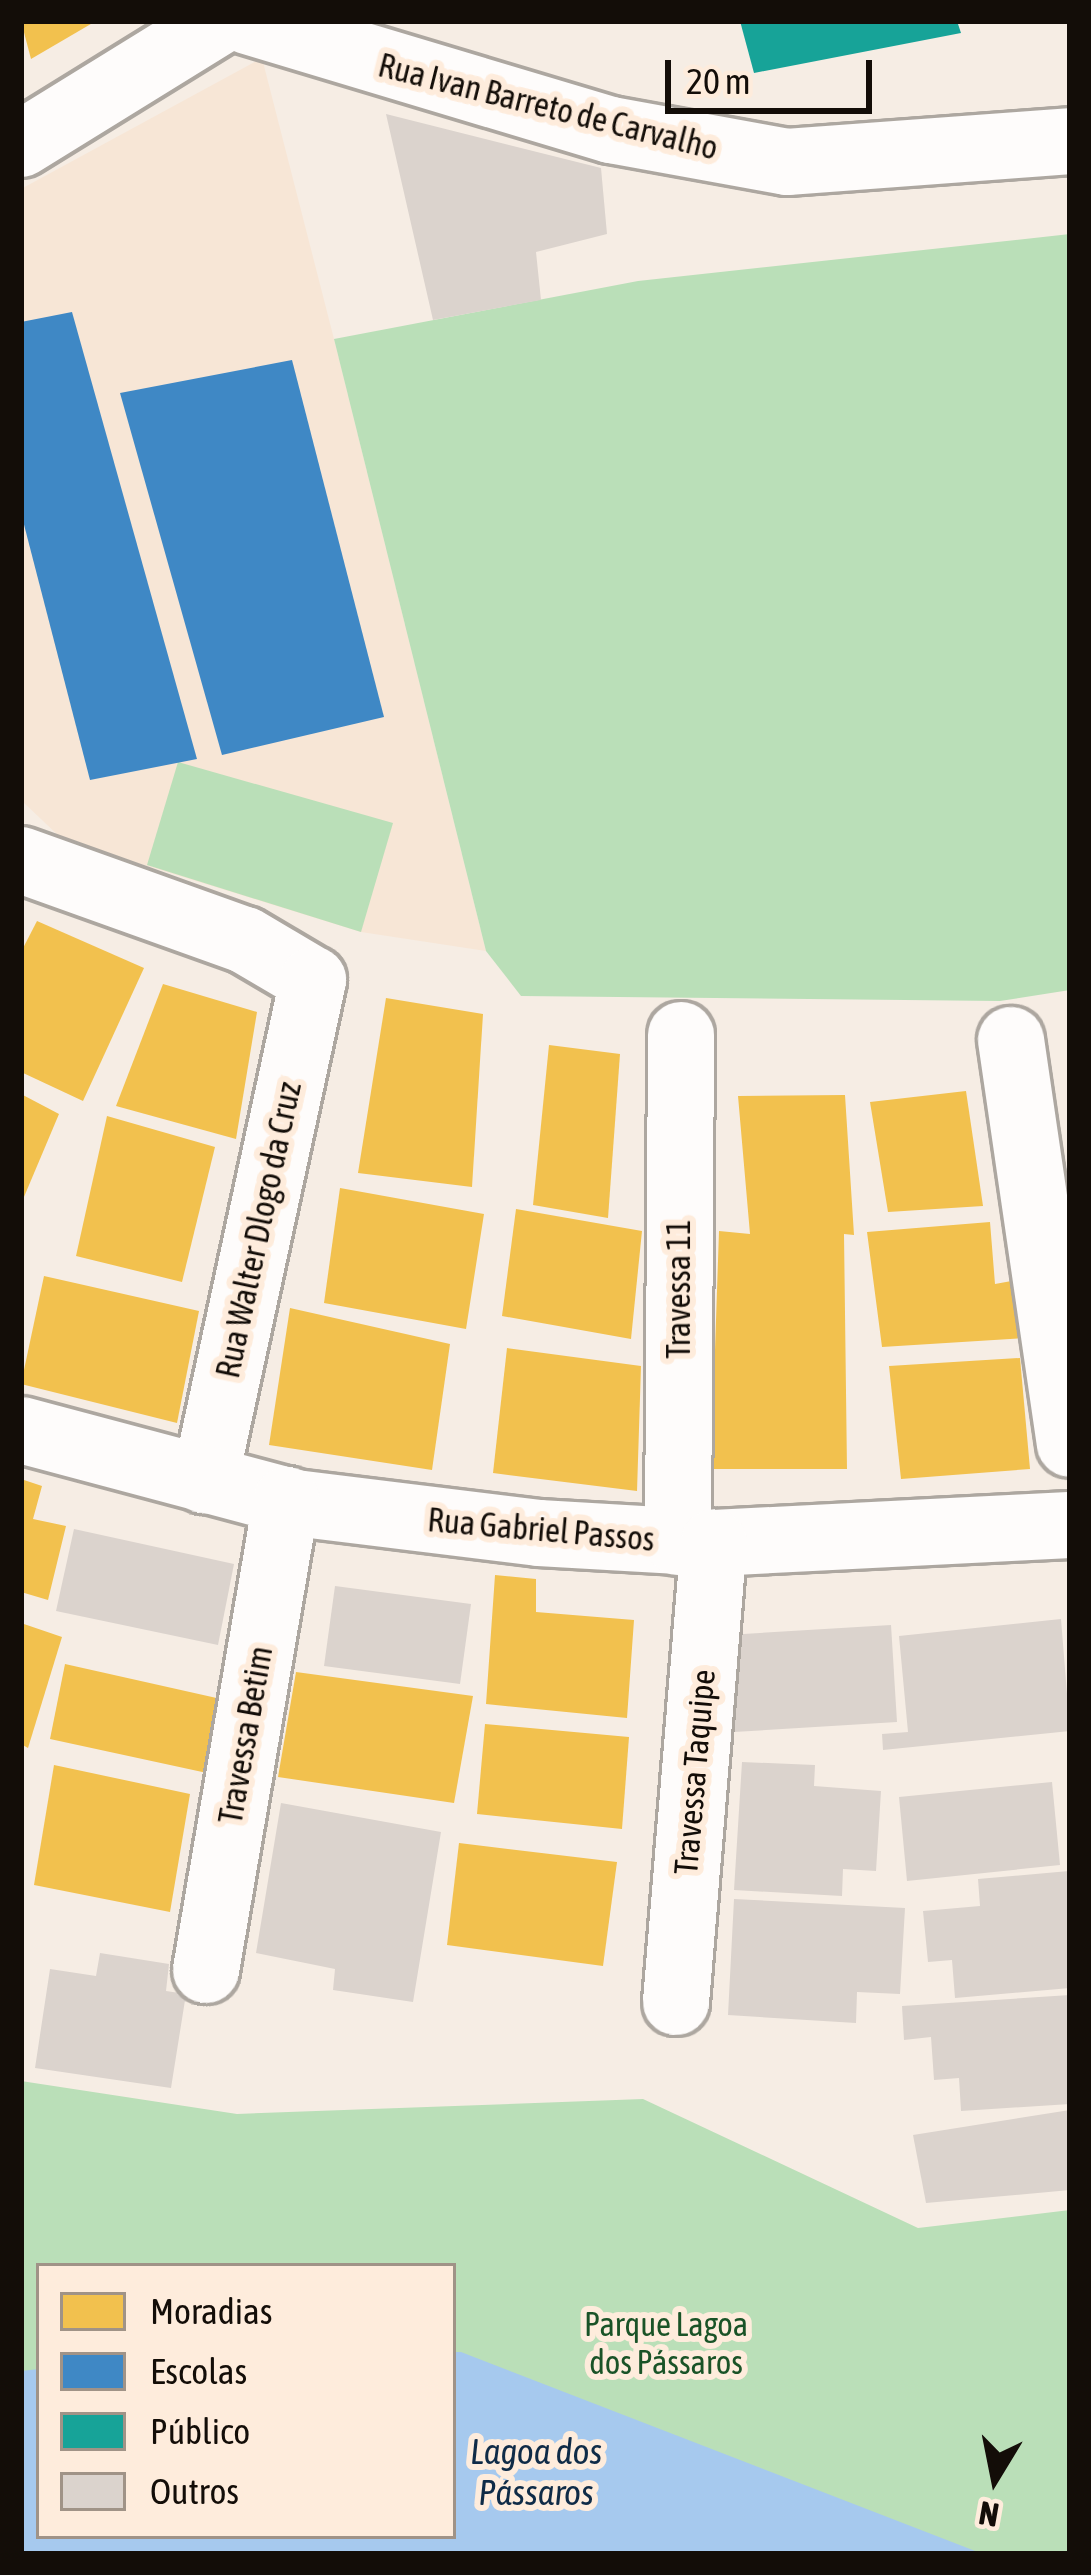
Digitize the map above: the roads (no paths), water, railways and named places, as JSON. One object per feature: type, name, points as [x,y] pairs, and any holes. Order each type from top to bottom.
[{"type":"street","points":[[21,144],[220,21]]},
{"type":"street","name":"Rua Ivan Barreto de Carvalho","points":[[247,21],[611,130],[788,162],[1070,140]]},
{"type":"street","name":"Rua Walter Dlogo da Cruz","points":[[21,860],[244,940],[314,980],[205,1480]]},
{"type":"street","name":"Travessa 11","points":[[681,1035],[696,1543]]},
{"type":"street","points":[[1011,1040],[1070,1444]]},
{"type":"street","name":"Rua Gabriel Passos","points":[[21,1430],[286,1500],[696,1543],[1070,1525]]},
{"type":"street","name":"Travessa Betim","points":[[206,1970],[286,1500]]},
{"type":"street","name":"Travessa Taquipe","points":[[676,2002],[696,1543]]},
{"type":"water","name":"Lagoa dos Pássaros","points":[[456,2352],[461,2352],[983,2554],[21,2554],[21,2371],[36,2369],[36,2539],[456,2539]]},
{"type":"park label","name":"Parque Lagoa dos Pássaros","points":[[666,2344]]}]
